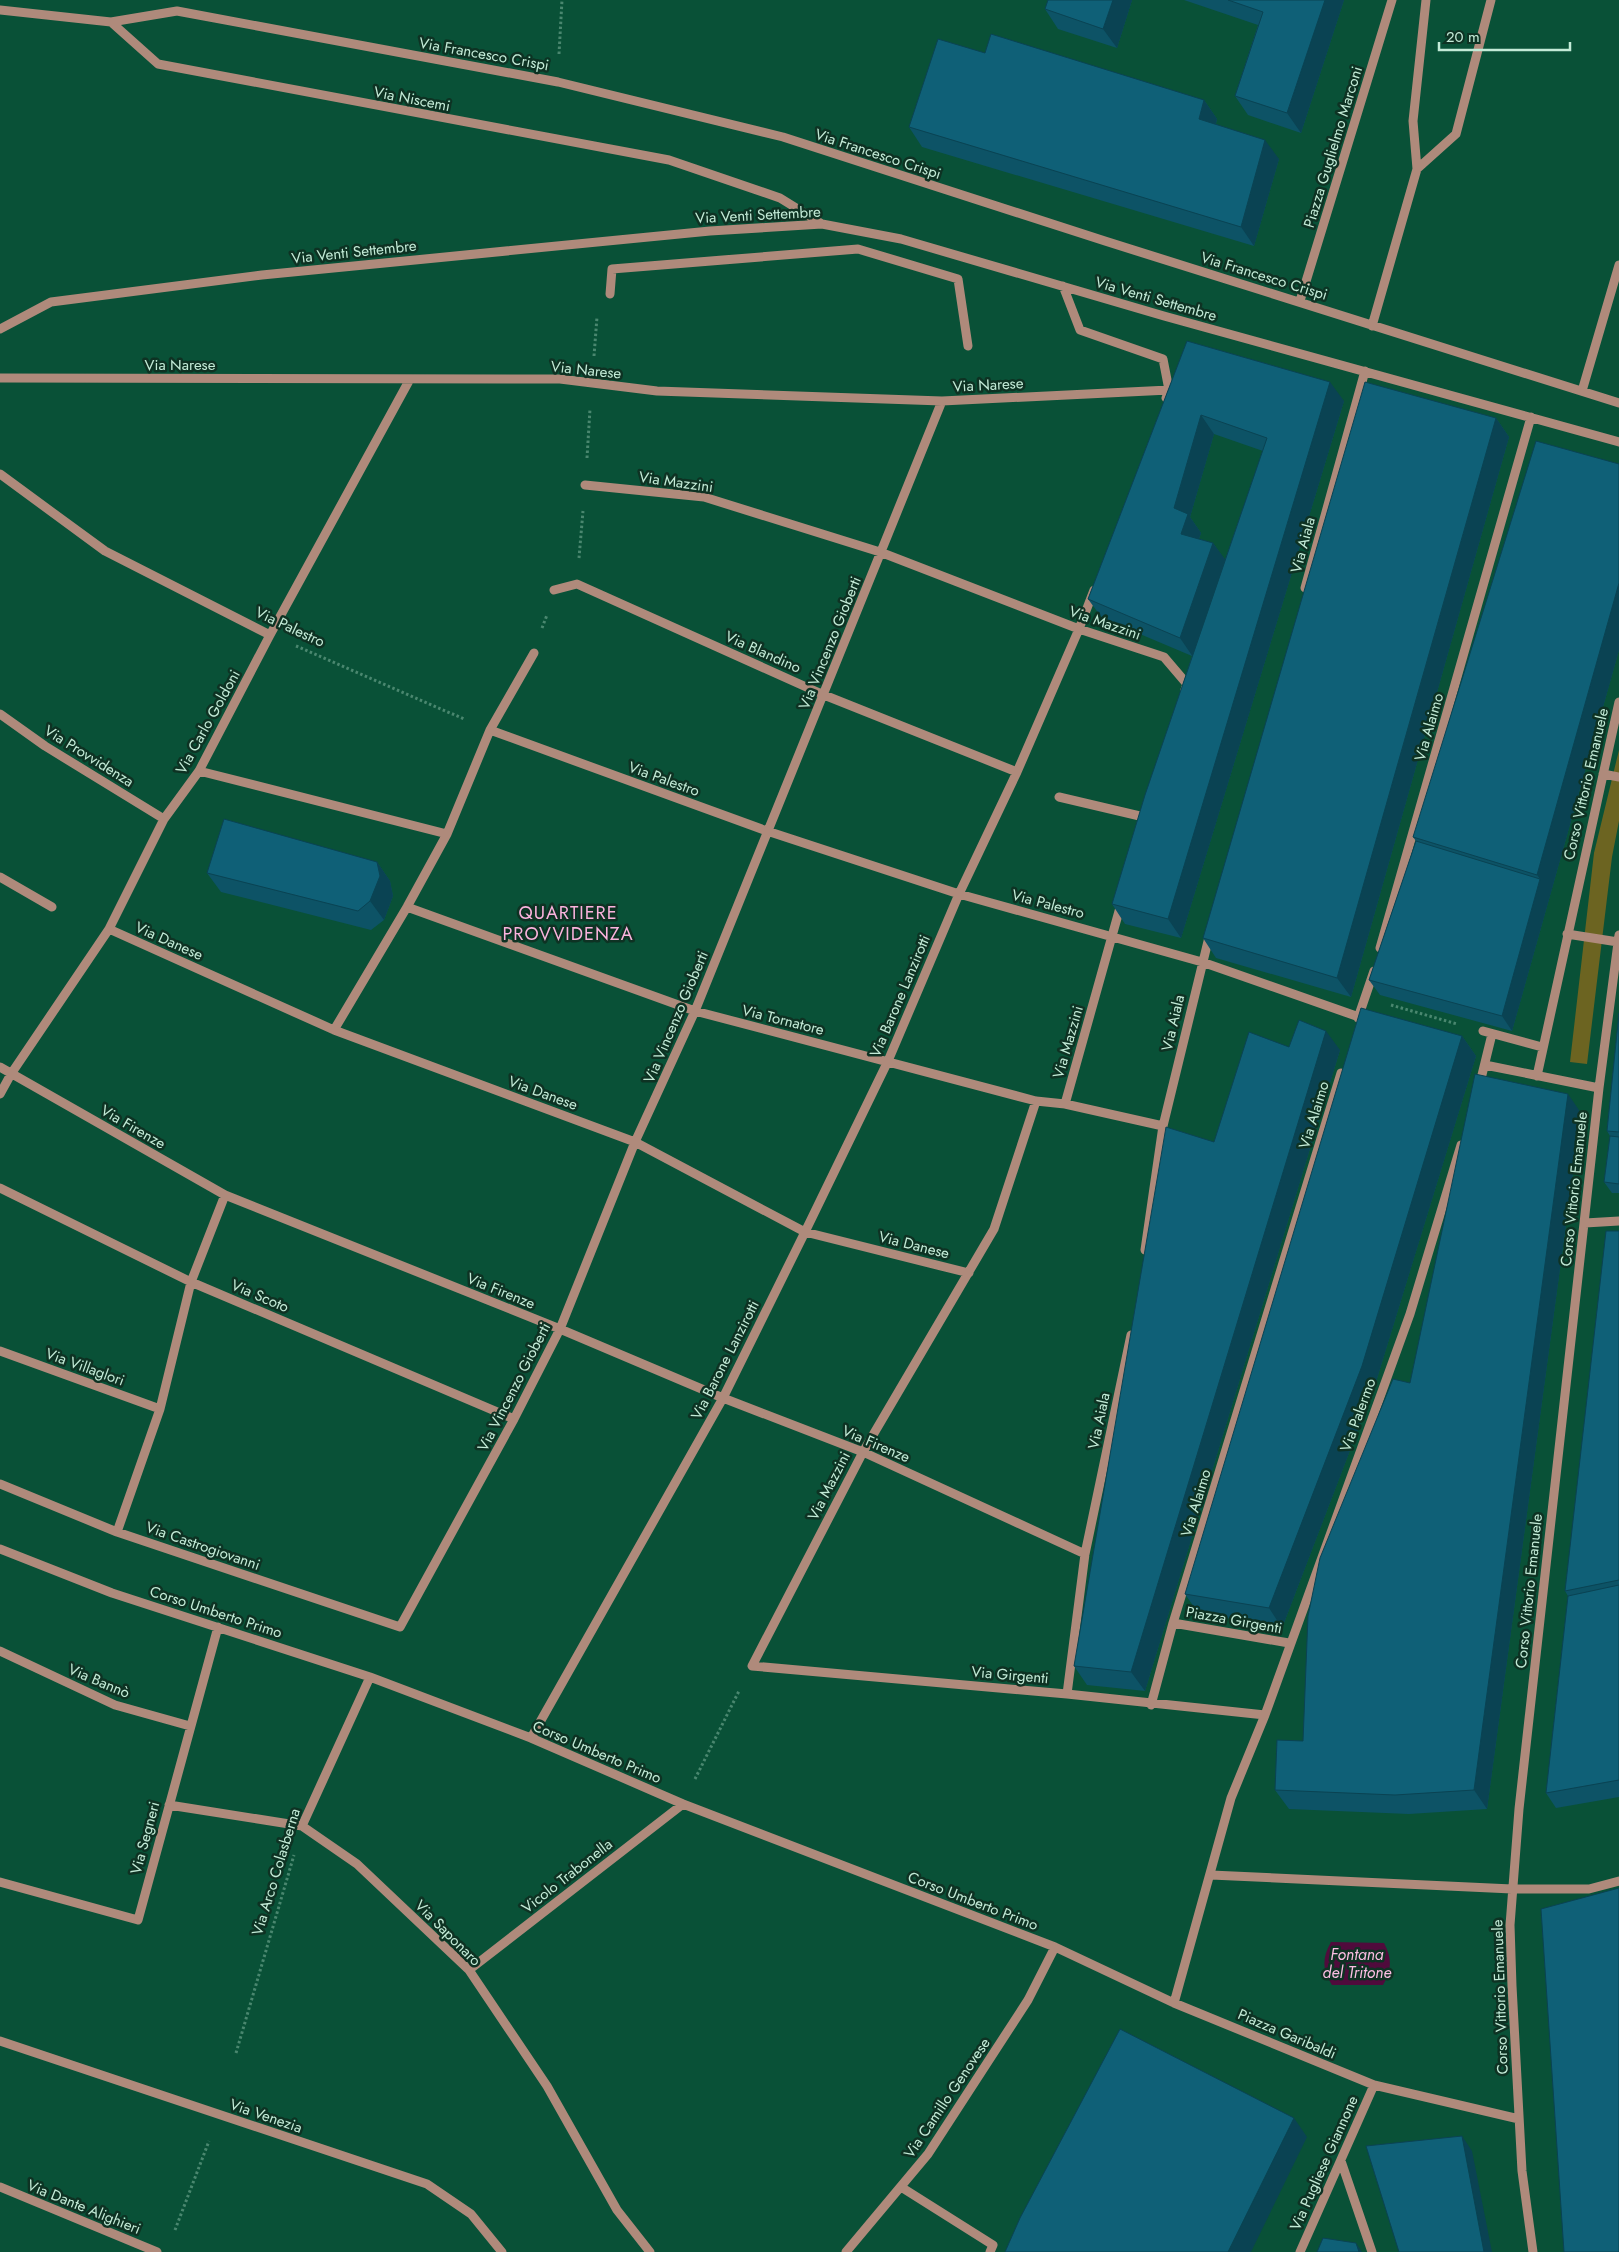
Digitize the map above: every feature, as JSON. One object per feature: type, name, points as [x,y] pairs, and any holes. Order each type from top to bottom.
[{"type":"street","name":"Piazza Guglielmo Marconi","points":[[1300,301],[1392,0]]},
{"type":"street","points":[[1372,326],[1417,169],[1413,121],[1426,0]]},
{"type":"street","points":[[1417,169],[1456,134],[1491,0]]},
{"type":"street","points":[[0,10],[110,22]]},
{"type":"street","name":"Via Francesco Crispi","points":[[110,22],[176,12],[558,82],[783,137],[1105,241],[1300,301],[1372,326],[1619,403]]},
{"type":"street","name":"Via Niscemi","points":[[110,22],[158,64],[669,160],[780,198],[822,224]]},
{"type":"street","name":"Via Venti Settembre","points":[[0,329],[51,302],[262,275],[710,231],[822,224],[901,239],[1619,442]]},
{"type":"street","points":[[610,294],[612,269],[858,249],[958,278],[968,346]]},
{"type":"street","points":[[1582,391],[1619,265]]},
{"type":"street","points":[[1063,286],[1080,330],[1163,359],[1169,390],[1162,409]]},
{"type":"street","name":"Via Aiala","points":[[1302,600],[1365,371]]},
{"type":"street","name":"Via Narese","points":[[0,378],[560,380],[657,391],[942,401],[1169,390]]},
{"type":"street","name":"Via Carlo Goldoni","points":[[0,1094],[10,1074],[109,929],[164,819],[199,771],[270,635],[410,379]]},
{"type":"street","name":"Via Vincenzo Gioberti","points":[[400,1627],[514,1419],[560,1329],[636,1142],[695,1011],[942,401]]},
{"type":"street","name":"Via Alaimo","points":[[1356,1027],[1366,998],[1531,417]]},
{"type":"street","name":"Via Palestro","points":[[0,474],[105,551],[270,635]]},
{"type":"street","name":"Via Mazzini","points":[[585,485],[704,497],[880,552],[1079,629],[1164,657],[1187,684],[1182,702]]},
{"type":"street","name":"Via Barone Lanzirotti","points":[[531,1738],[723,1398],[888,1061],[959,894],[1017,772],[1079,629],[1096,583]]},
{"type":"street","name":"Via Blandino","points":[[554,590],[577,584],[824,695],[1017,772]]},
{"type":"street","points":[[334,1030],[407,907],[447,834],[490,730],[534,653]]},
{"type":"street","name":"Corso Vittorio Emanuele","points":[[1537,1076],[1619,702]]},
{"type":"street","name":"Via Provvidenza","points":[[0,714],[45,746],[164,819]]},
{"type":"street","name":"Via Palestro","points":[[490,730],[767,831],[959,894],[1202,962],[1358,1017]]},
{"type":"street","points":[[199,771],[447,834]]},
{"type":"street","points":[[1603,774],[1619,777]]},
{"type":"street","points":[[1059,796],[1144,817]]},
{"type":"street","points":[[0,877],[52,907]]},
{"type":"street","name":"Via Mazzini","points":[[1065,1104],[1124,891]]},
{"type":"street","name":"Via Tornatore","points":[[407,907],[695,1011],[1036,1101],[1065,1104],[1163,1126]]},
{"type":"street","name":"Via Aiala","points":[[1143,1262],[1163,1126],[1212,924]]},
{"type":"street","name":"Via Danese","points":[[109,929],[334,1030],[636,1142],[804,1232],[969,1273]]},
{"type":"street","points":[[1567,934],[1619,939]]},
{"type":"street","name":"Corso Vittorio Emanuele","points":[[1533,2252],[1522,2171],[1510,1925],[1512,1889],[1519,1809],[1599,1088],[1619,939]]},
{"type":"street","points":[[1475,1099],[1484,1065],[1488,1032],[1542,1047]]},
{"type":"street","name":"Via Alaimo","points":[[1151,1705],[1173,1623],[1344,1065]]},
{"type":"street","points":[[1484,1065],[1599,1088]]},
{"type":"street","name":"Via Firenze","points":[[0,1067],[225,1196],[560,1329],[723,1398],[863,1452],[1085,1554]]},
{"type":"street","name":"Via Mazzini","points":[[752,1666],[863,1452],[994,1229],[1036,1101]]},
{"type":"street","name":"Via Palermo","points":[[1211,1875],[1231,1798],[1265,1715],[1289,1643],[1410,1314],[1464,1137]]},
{"type":"street","name":"Via Scoto","points":[[0,1188],[191,1282],[514,1419]]},
{"type":"street","points":[[117,1532],[160,1409],[191,1282],[225,1196]]},
{"type":"street","points":[[1585,1223],[1619,1221]]},
{"type":"street","name":"Via Aiala","points":[[1067,1694],[1085,1554],[1134,1320]]},
{"type":"street","name":"Via Villaglori","points":[[0,1351],[160,1409]]},
{"type":"street","name":"Via Castrogiovanni","points":[[0,1484],[117,1532],[400,1627]]},
{"type":"street","name":"Corso Umberto Primo","points":[[0,1549],[112,1593],[370,1677],[531,1738],[683,1804],[1055,1947],[1174,2003]]},
{"type":"street","name":"Piazza Girgenti","points":[[1173,1623],[1289,1643]]},
{"type":"street","name":"Via Segneri","points":[[0,1882],[138,1920],[218,1627]]},
{"type":"street","name":"Via Bannò","points":[[0,1651],[115,1706],[190,1726]]},
{"type":"street","name":"Via Girgenti","points":[[752,1666],[1067,1694],[1151,1705],[1265,1715]]},
{"type":"street","name":"Via Arco Colasberna","points":[[302,1826],[370,1677]]},
{"type":"street","name":"Vicolo Trabonella","points":[[469,1970],[683,1804]]},
{"type":"street","name":"Via Saponaro","points":[[169,1805],[302,1826],[357,1864],[469,1970],[547,2086],[617,2210],[650,2252]]},
{"type":"street","points":[[1174,2003],[1211,1875],[1512,1889],[1589,1889],[1619,1881]]},
{"type":"street","name":"Via Camillo Genovese","points":[[846,2252],[928,2154],[1028,2000],[1055,1947]]},
{"type":"street","name":"Piazza Garibaldi","points":[[1174,2003],[1374,2085],[1519,2119]]},
{"type":"street","name":"Via Venezia","points":[[0,2041],[427,2184],[472,2214],[502,2252]]},
{"type":"street","name":"Via Pugliese Giannone","points":[[1300,2252],[1374,2085]]},
{"type":"street","points":[[1341,2161],[1372,2252]]},
{"type":"street","points":[[901,2187],[993,2246],[990,2252]]},
{"type":"street","name":"Via Dante Alighieri","points":[[0,2188],[157,2252]]},
{"type":"path","points":[[558,82],[562,0]]},
{"type":"path","points":[[534,653],[554,590]]},
{"type":"path","name":"Via Palestro","points":[[270,635],[490,730]]},
{"type":"path","points":[[1366,998],[1488,1032]]},
{"type":"path","points":[[683,1804],[752,1666]]},
{"type":"path","name":"Via Arco Colasberna","points":[[236,2054],[302,1826]]},
{"type":"path","points":[[174,2234],[219,2114]]},
{"type":"shaded area","points":[[1619,750],[1619,821],[1612,857],[1587,1064],[1570,1062],[1594,853]]},
{"type":"water","name":"Fontana del Tritone","points":[[1331,1942],[1384,1943],[1390,1964],[1383,1985],[1332,1985],[1326,1974],[1324,1964]]},
{"type":"building","points":[[1048,0],[1113,0],[1103,29],[1045,9]]},
{"type":"building","points":[[1228,0],[1325,0],[1287,113],[1235,96],[1263,12]]},
{"type":"building","points":[[991,34],[1204,100],[1199,119],[1265,140],[1241,227],[909,127],[938,39],[985,53]]},
{"type":"building","points":[[1187,341],[1330,382],[1168,919],[1112,904],[1145,795],[1267,438],[1201,415],[1174,508],[1188,514],[1181,534],[1213,543],[1180,638],[1088,599]]},
{"type":"building","points":[[1365,382],[1496,418],[1337,978],[1203,938]]},
{"type":"building","points":[[1536,441],[1619,464],[1619,583],[1537,875],[1413,837]]},
{"type":"building","points":[[224,819],[377,862],[380,876],[370,901],[358,911],[207,873]]},
{"type":"building","points":[[1416,841],[1540,879],[1502,1016],[1369,980]]},
{"type":"building","points":[[1361,1008],[1462,1036],[1362,1366],[1269,1608],[1185,1594]]},
{"type":"building","points":[[1619,1013],[1619,1132],[1607,1131]]},
{"type":"building","points":[[1299,1020],[1326,1031],[1131,1672],[1074,1666],[1166,1127],[1214,1142],[1249,1032],[1289,1047]]},
{"type":"building","points":[[1475,1074],[1568,1094],[1474,1790],[1395,1795],[1275,1790],[1277,1740],[1303,1741],[1308,1616],[1320,1558],[1393,1379],[1410,1383]]},
{"type":"building","points":[[1610,1136],[1619,1137],[1619,1184],[1604,1182]]},
{"type":"building","points":[[1606,1231],[1619,1231],[1619,1580],[1565,1591]]},
{"type":"building","points":[[1619,1585],[1619,1780],[1546,1793],[1568,1596]]},
{"type":"building","points":[[1619,1888],[1619,2252],[1564,2252],[1541,1909]]},
{"type":"building","points":[[1120,2029],[1294,2118],[1228,2252],[1005,2252],[1020,2218]]},
{"type":"building","points":[[1462,2136],[1484,2252],[1399,2252],[1366,2146]]},
{"type":"building","points":[[1323,2238],[1356,2243],[1359,2252],[1317,2252]]},
{"type":"district","name":"QUARTIERE PROVVIDENZA","points":[[568,923]]}]
